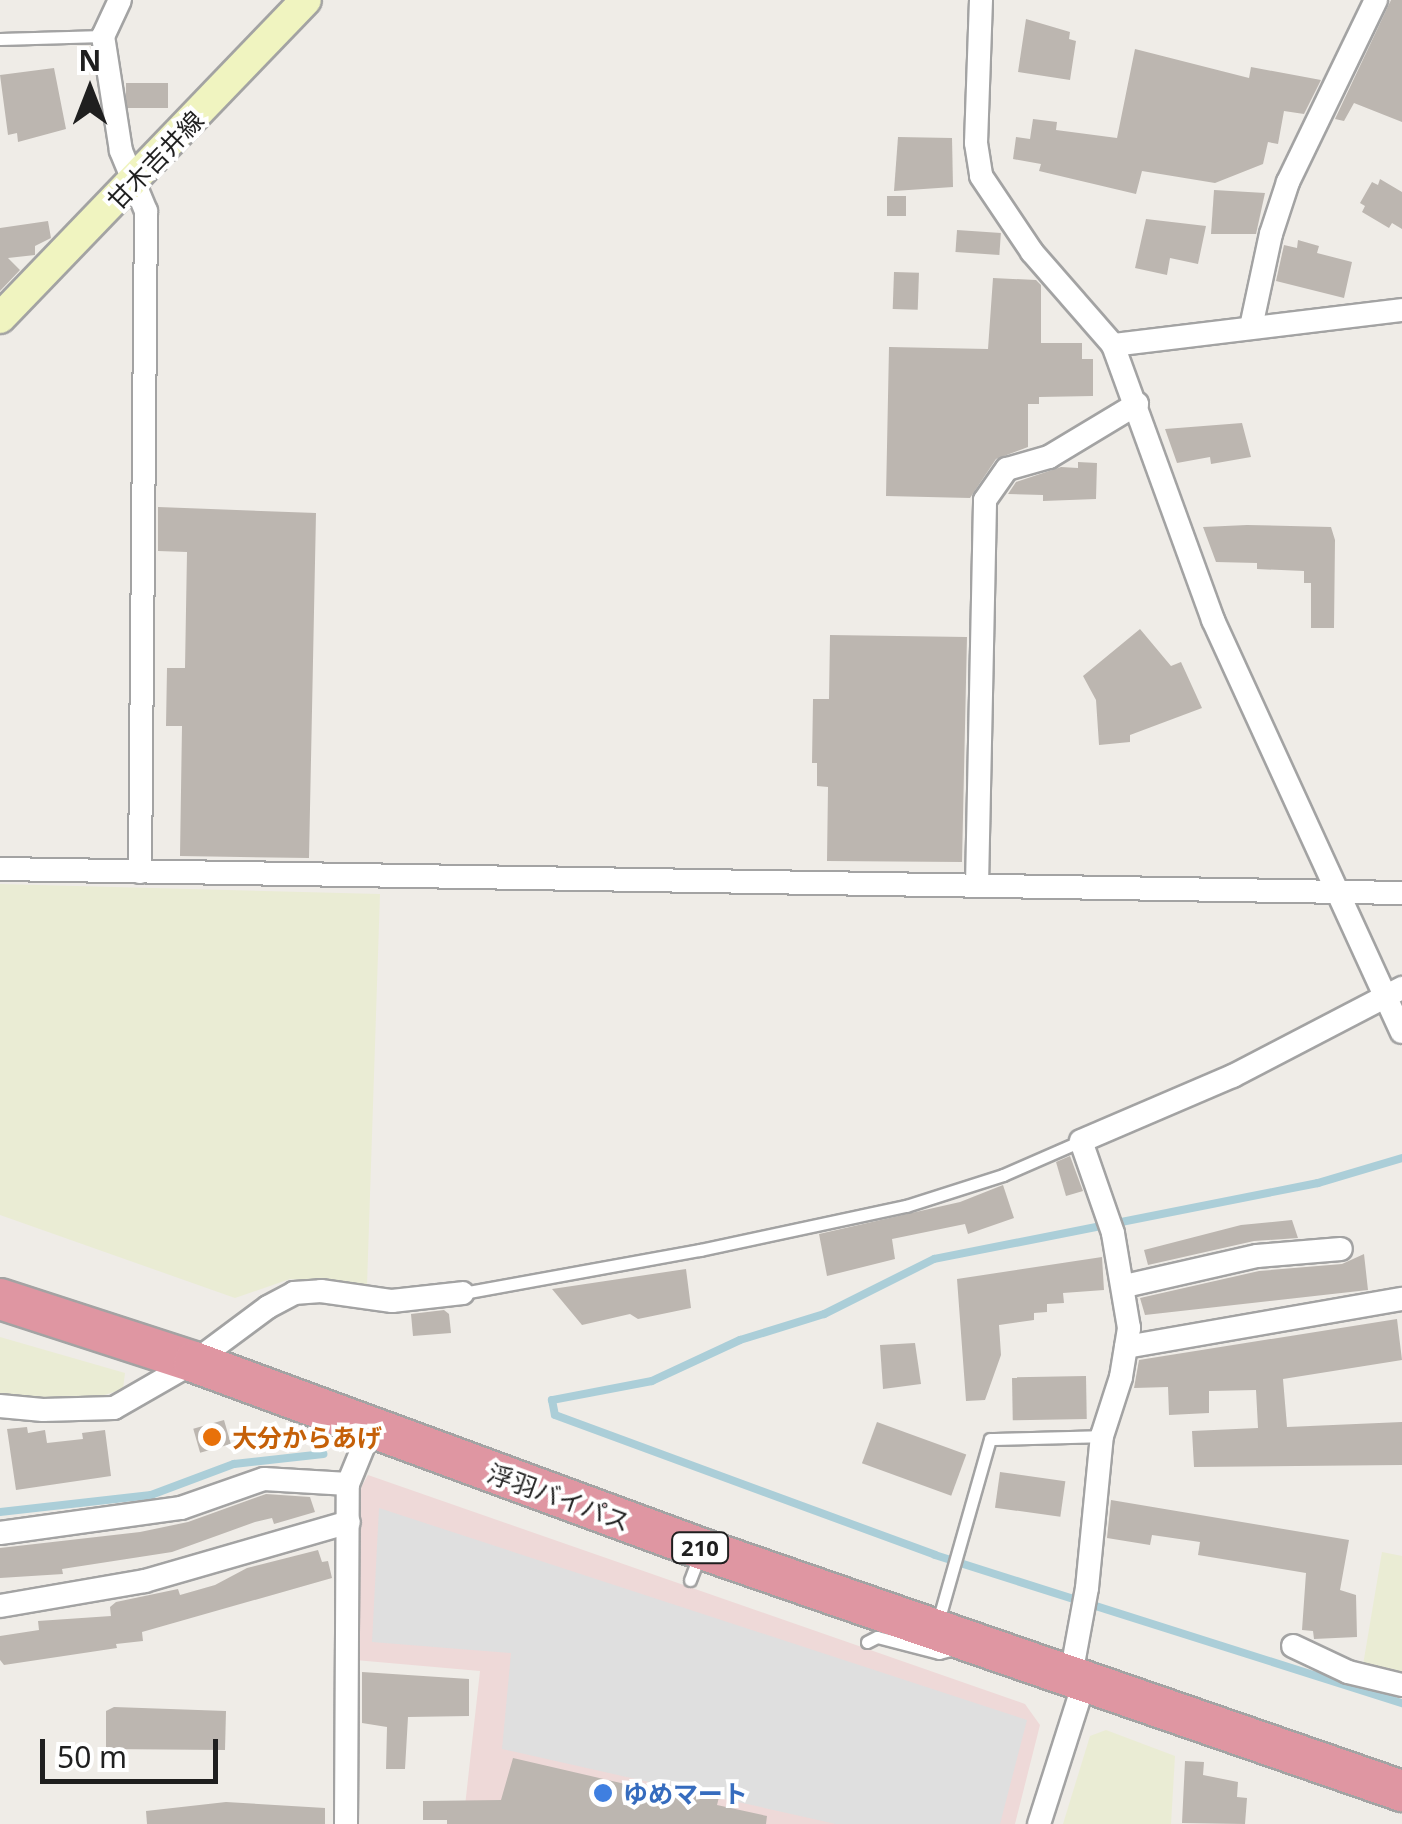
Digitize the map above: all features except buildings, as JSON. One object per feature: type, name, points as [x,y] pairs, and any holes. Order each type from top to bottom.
[{"type":"highway","name":"浮羽バイパス","points":[[0,1300],[194,1362],[370,1428],[696,1564],[936,1630],[1402,1791]]},
{"type":"main road","name":"甘木吉井線","points":[[0,318],[136,181],[306,0]]},
{"type":"street","points":[[120,0],[103,36],[121,151],[146,210],[140,872]]},
{"type":"street","points":[[981,0],[976,143],[981,176],[1032,252],[1113,345],[1213,620],[1339,893],[1393,992],[1402,1032]]},
{"type":"street","points":[[1252,326],[1271,234],[1288,182],[1376,0]]},
{"type":"street","points":[[1113,345],[1402,310]]},
{"type":"street","points":[[977,886],[986,500],[1006,469],[1050,457],[1137,404]]},
{"type":"street","points":[[0,869],[1402,893]]},
{"type":"street","points":[[1040,1824],[1078,1678],[1102,1436],[1129,1328],[1125,1286],[1111,1226],[1082,1142],[1233,1076],[1393,992]]},
{"type":"street","points":[[1125,1286],[1257,1256],[1340,1249]]},
{"type":"street","points":[[0,1406],[44,1410],[114,1408],[194,1362],[268,1306],[294,1293],[321,1291],[392,1301],[463,1293]]},
{"type":"street","points":[[1126,1347],[1402,1299]]},
{"type":"street","points":[[346,1824],[348,1484],[370,1428]]},
{"type":"street","points":[[0,1533],[182,1508],[264,1479],[348,1484]]},
{"type":"street","points":[[0,1606],[145,1581],[349,1522]]},
{"type":"street","points":[[1293,1646],[1348,1672],[1402,1686]]},
{"type":"lane","points":[[0,39],[103,36]]},
{"type":"lane","points":[[463,1293],[700,1250],[906,1206],[1002,1175],[1082,1142]]},
{"type":"lane","points":[[936,1630],[990,1439],[1102,1436]]},
{"type":"lane","points":[[867,1642],[877,1636],[938,1653],[978,1644]]},
{"type":"shaded area","points":[[368,1475],[1025,1704],[1040,1725],[1015,1824],[463,1824],[480,1671],[355,1660],[358,1493]]},
{"type":"shaded area","points":[[379,1508],[1027,1720],[1000,1824],[836,1824],[502,1749],[511,1653],[372,1642]]},
{"type":"green space","points":[[0,884],[380,894],[367,1286],[290,1279],[235,1298],[0,1215]]},
{"type":"green space","points":[[0,1337],[125,1373],[123,1389],[83,1402],[0,1395]]},
{"type":"green space","points":[[1382,1552],[1402,1556],[1402,1676],[1363,1665]]},
{"type":"green space","points":[[1106,1730],[1175,1756],[1171,1824],[1063,1824],[1090,1736]]},
{"type":"waterway","points":[[1402,1158],[1318,1183],[934,1259],[824,1314],[740,1340],[652,1381],[552,1400],[555,1415],[935,1555],[1402,1703]]},
{"type":"waterway","points":[[0,1512],[151,1495],[234,1464],[323,1454]]},
{"type":"place","name":"大分からあげ","points":[[212,1437]]},
{"type":"place","name":"ゆめマート","points":[[603,1793]]}]
